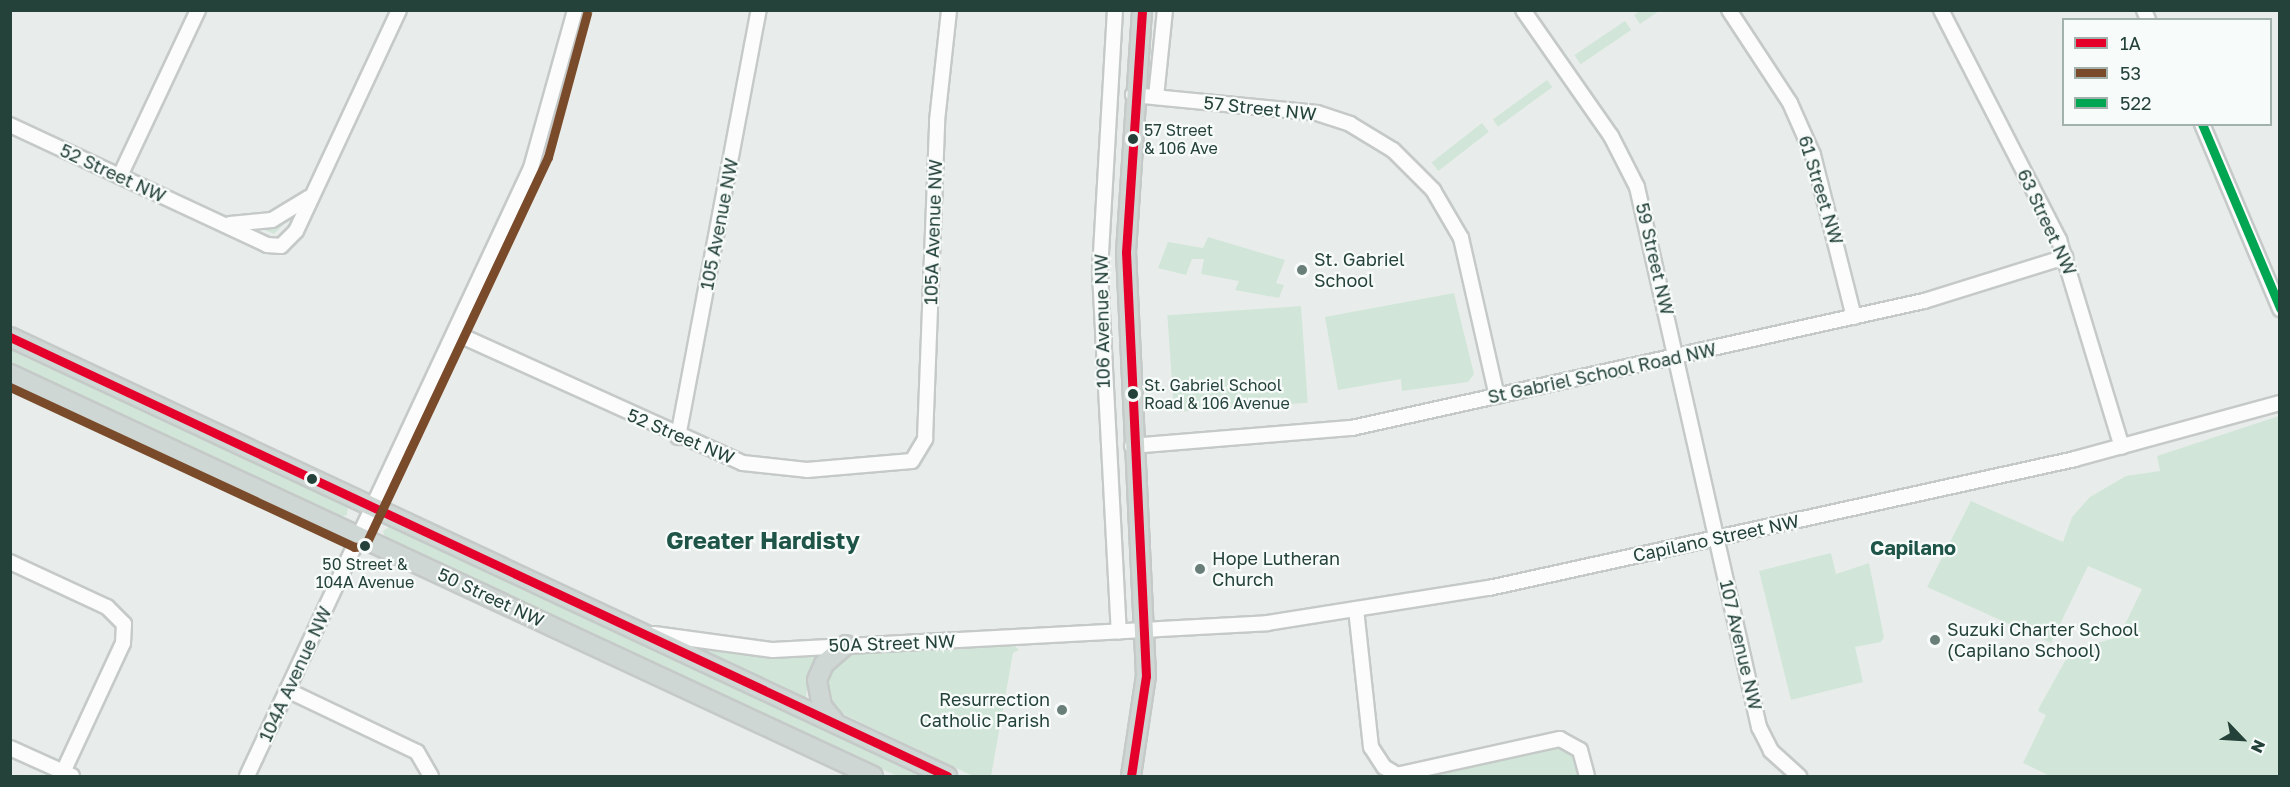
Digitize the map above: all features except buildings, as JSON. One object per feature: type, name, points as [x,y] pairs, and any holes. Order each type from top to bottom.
[{"type":"main road","name":"106 Avenue NW","points":[[1131,777],[1145,700],[1144,630],[1132,446],[1126,252],[1133,95],[1142,10]]},
{"type":"main road","name":"50 Street NW","points":[[10,337],[641,631],[947,777]]},
{"type":"main road","name":"50 Street NW","points":[[10,374],[873,777]]},
{"type":"main road","points":[[835,723],[822,706],[817,680],[824,664],[846,645]]},
{"type":"street","points":[[120,176],[198,10]]},
{"type":"street","points":[[314,192],[399,10]]},
{"type":"street","name":"104A Avenue NW","points":[[247,777],[537,152],[575,10]]},
{"type":"street","name":"105 Avenue NW","points":[[678,437],[759,10]]},
{"type":"street","name":"105A Avenue NW","points":[[920,454],[926,439],[938,105],[949,10]]},
{"type":"street","name":"106 Avenue NW","points":[[1115,10],[1100,273],[1119,631]]},
{"type":"street","points":[[1156,97],[1165,10]]},
{"type":"street","name":"59 Street NW","points":[[1523,10],[1624,158],[1646,216],[1716,538]]},
{"type":"street","name":"61 Street NW","points":[[1729,10],[1790,103],[1813,154],[1854,318]]},
{"type":"street","name":"63 Street NW","points":[[1941,10],[2065,257],[2122,447]]},
{"type":"street","name":"57 Street NW","points":[[1133,95],[1317,113],[1364,132],[1407,162],[1433,190],[1461,238],[1497,396]]},
{"type":"street","name":"52 Street NW","points":[[10,125],[267,245],[281,246],[296,231],[314,192]]},
{"type":"street","points":[[2203,126],[2274,278],[2280,309]]},
{"type":"street","name":"52 Street NW","points":[[216,221],[242,225],[272,220],[314,192]]},
{"type":"street","name":"St Gabriel School Road NW","points":[[1132,446],[1323,433],[1854,318],[1975,287],[2065,257]]},
{"type":"street","name":"52 Street NW","points":[[454,333],[678,437],[731,459],[785,470],[898,465],[920,454]]},
{"type":"street","name":"Capilano Street NW","points":[[1144,630],[1258,624],[1480,589],[2122,447],[2280,403]]},
{"type":"street","name":"107 Avenue NW","points":[[1716,538],[1759,727],[1771,751],[1799,777]]},
{"type":"street","points":[[10,562],[107,607],[124,624],[123,643],[67,774],[10,748]]},
{"type":"street","points":[[1356,609],[1371,747],[1397,776],[1560,739],[1577,746],[1587,777]]},
{"type":"street","name":"50A Street NW","points":[[641,631],[732,648],[846,645],[1144,630]]},
{"type":"street","points":[[287,690],[417,752],[430,772]]},
{"type":"green space","points":[[1640,11],[1659,11],[1640,24],[1634,15]]},
{"type":"green space","points":[[1625,21],[1631,30],[1581,64],[1574,55]]},
{"type":"green space","points":[[1547,80],[1552,87],[1498,127],[1493,119]]},
{"type":"green space","points":[[1482,123],[1489,132],[1438,171],[1432,162]]},
{"type":"green space","points":[[290,218],[274,234],[260,228],[262,225]]},
{"type":"green space","points":[[1208,237],[1285,260],[1276,283],[1284,285],[1279,298],[1235,290],[1239,281],[1201,274],[1204,259],[1192,259],[1186,275],[1158,268],[1168,242],[1203,248]]},
{"type":"green space","points":[[1454,293],[1474,374],[1468,382],[1402,391],[1401,379],[1338,390],[1325,317]]},
{"type":"green space","points":[[1301,306],[1308,403],[1174,412],[1167,315]]},
{"type":"green space","points":[[11,345],[348,505],[347,515],[337,518],[11,365]]},
{"type":"green space","points":[[2279,416],[2279,776],[2050,776],[2023,763],[2046,715],[2038,711],[2040,706],[2065,661],[2086,646],[2119,637],[2142,589],[2088,566],[2051,643],[1927,587],[1971,501],[2063,542],[2072,517],[2090,497],[2126,476],[2160,471],[2157,456]]},
{"type":"green space","points":[[393,524],[930,776],[897,776],[386,542],[383,531]]},
{"type":"green space","points":[[1831,553],[1836,574],[1869,563],[1884,637],[1881,642],[1855,647],[1863,682],[1791,700],[1759,571]]},
{"type":"green space","points":[[1015,646],[1019,650],[1013,653],[991,776],[973,776],[839,712],[824,689],[827,672],[853,654]]},
{"type":"green space","points":[[700,648],[820,654],[809,671],[806,698]]},
{"type":"green space","points":[[1567,740],[1587,776],[1399,776]]},
{"type":"transit line","name":"1A","points":[[1131,776],[1146,676],[1126,252],[1142,10]]},
{"type":"transit line","name":"53","points":[[10,387],[354,547],[365,546],[548,157],[587,13]]},
{"type":"transit line","name":"522","points":[[2203,126],[2280,308]]},
{"type":"transit line","name":"1A","points":[[10,337],[947,776]]},
{"type":"place","name":"57 Street & 106 Ave","points":[[1133,139]]},
{"type":"place","name":"St. Gabriel School","points":[[1302,270]]},
{"type":"place","name":"St. Gabriel School Road & 106 Avenue","points":[[1133,394]]},
{"type":"place","name":"50 Street & 104A Avenue","points":[[365,546]]},
{"type":"place","name":"Hope Lutheran Church","points":[[1200,569]]},
{"type":"place","name":"Suzuki Charter School (Capilano School)","points":[[1935,640]]},
{"type":"place","name":"Resurrection Catholic Parish","points":[[1062,710]]},
{"type":"district","name":"Greater Hardisty","points":[[763,540]]},
{"type":"district","name":"Capilano","points":[[1913,547]]}]
